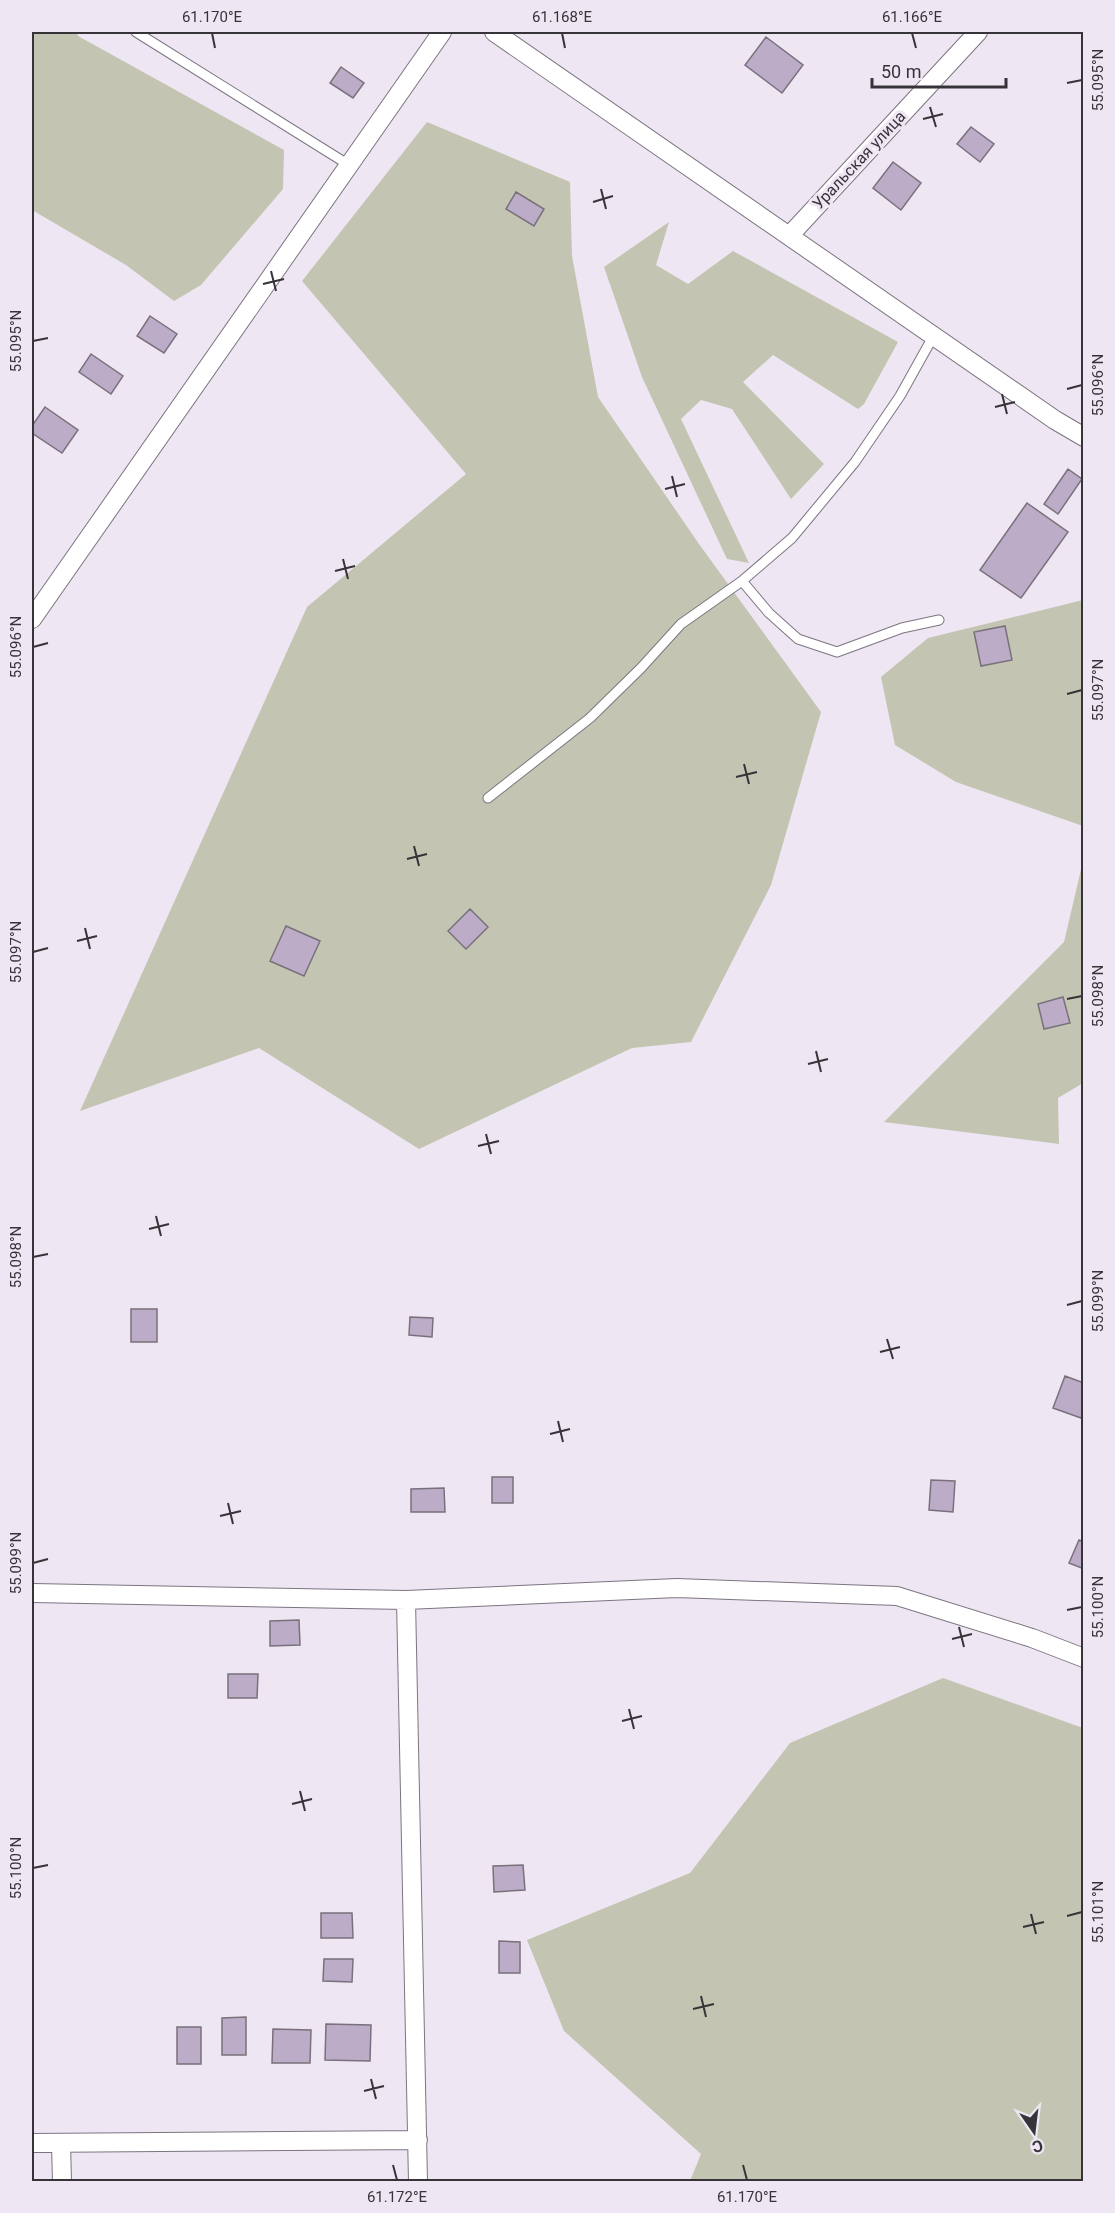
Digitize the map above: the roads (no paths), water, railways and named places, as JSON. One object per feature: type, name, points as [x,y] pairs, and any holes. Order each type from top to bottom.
[{"type":"street","points":[[32,619],[442,32]]},
{"type":"street","points":[[494,32],[1055,420],[1083,436]]},
{"type":"street","name":"Уральская улица","points":[[790,235],[978,32]]},
{"type":"street","points":[[32,1593],[406,1600],[677,1588],[897,1596],[1032,1638],[1083,1658]]},
{"type":"street","points":[[406,1600],[418,2181]]},
{"type":"street","points":[[32,2143],[418,2140]]},
{"type":"street","points":[[61,2143],[62,2181]]},
{"type":"lane","points":[[136,32],[349,165]]},
{"type":"lane","points":[[488,798],[590,718],[641,668],[681,624],[742,581],[792,538],[855,462],[900,396],[934,335]]},
{"type":"lane","points":[[742,581],[768,613],[798,639],[837,652],[902,628],[939,620]]}]
